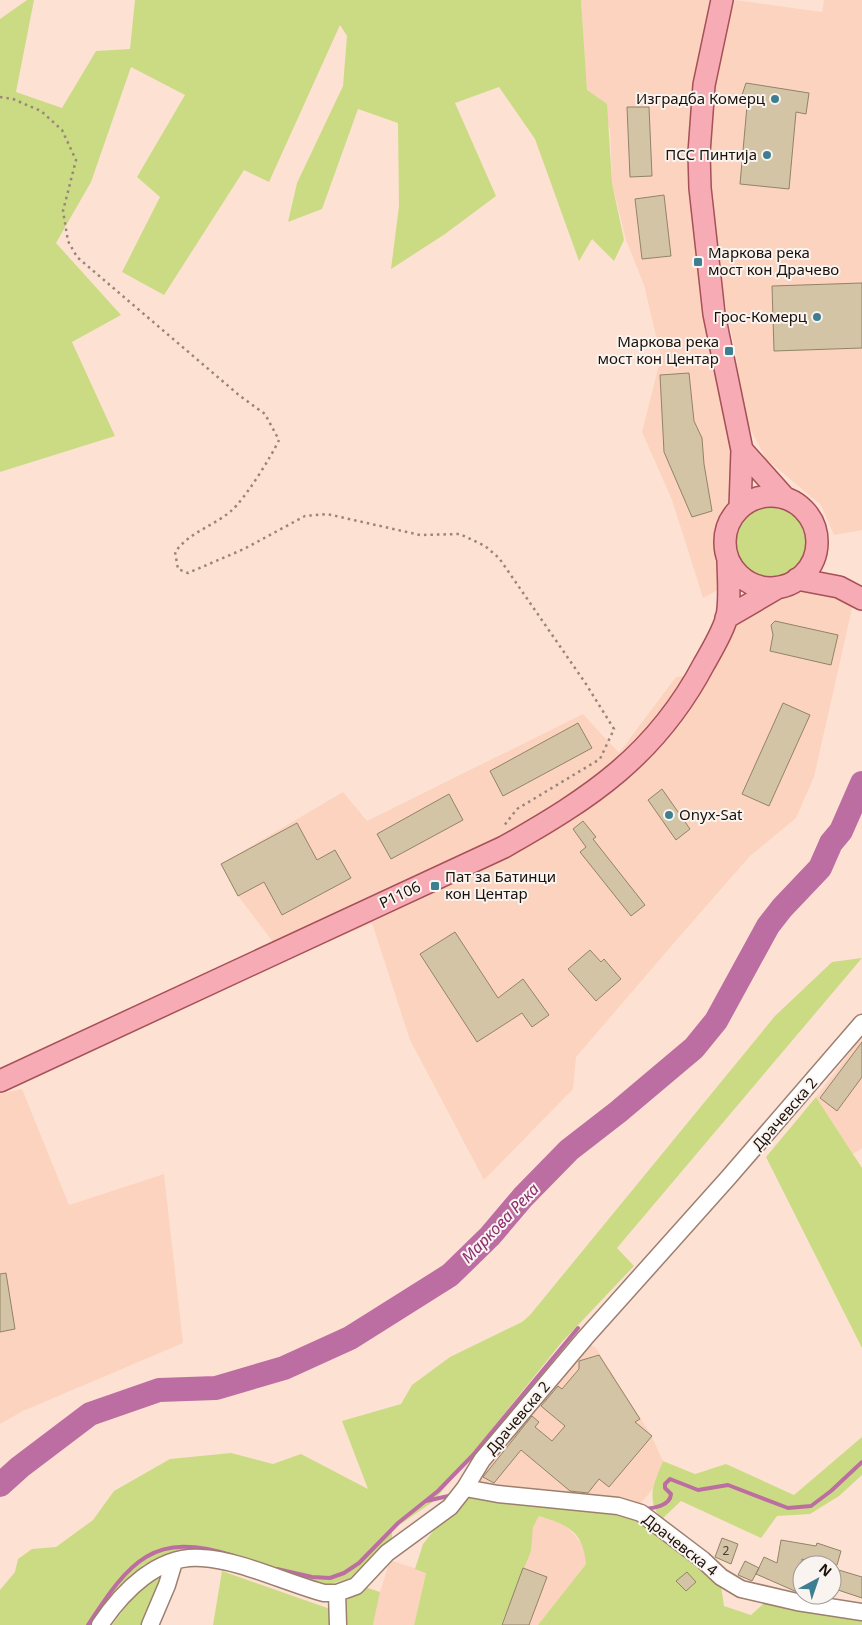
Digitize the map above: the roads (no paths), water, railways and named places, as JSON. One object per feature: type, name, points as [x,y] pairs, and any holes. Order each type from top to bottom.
[{"type":"main road","points":[[722,0],[704,85],[699,153],[700,188],[714,314],[742,450],[740,507]]},
{"type":"main road","points":[[726,618],[788,583],[808,568],[815,553],[817,542],[811,520],[804,510],[785,498],[742,450]]},
{"type":"main road","points":[[726,618],[728,559],[726,531],[734,514],[740,507],[757,498],[766,496],[785,498]]},
{"type":"main road","points":[[815,553],[839,587]]},
{"type":"main road","points":[[728,559],[745,580],[761,587],[788,583],[839,587],[862,599]]},
{"type":"main road","name":"P1106","points":[[0,1081],[504,847],[560,815],[630,763],[650,742],[688,696],[726,618]]},
{"type":"street","name":"Драчевска 2","points":[[337,1593],[356,1586],[387,1553],[440,1516],[465,1488],[482,1460],[585,1338],[772,1128],[862,1023]]},
{"type":"street","name":"Драчевска 4","points":[[465,1488],[498,1494],[618,1506],[641,1513],[703,1560],[721,1577],[741,1588],[798,1602],[862,1612]]},
{"type":"street","points":[[100,1625],[114,1604],[143,1577],[174,1562],[200,1557],[235,1564],[324,1593],[337,1593],[338,1625]]},
{"type":"street","points":[[150,1625],[167,1585],[174,1562]]},
{"type":"waterway","name":"Маркова Река","points":[[0,1485],[20,1467],[90,1414],[159,1390],[216,1388],[284,1368],[350,1338],[450,1275],[490,1236],[523,1197],[569,1150],[618,1112],[694,1048],[716,1021],[768,926],[782,908],[820,868],[831,843],[841,831],[862,783]]},
{"type":"waterway","points":[[277,1569],[312,1577],[330,1578],[344,1573],[359,1563],[398,1523],[438,1491],[473,1455],[578,1328]]},
{"type":"waterway","points":[[644,1509],[661,1506],[668,1501],[671,1494],[665,1488],[665,1484],[670,1479],[698,1490],[728,1485],[788,1508],[811,1506],[831,1491],[862,1462]]},
{"type":"waterway","points":[[426,1501],[453,1495]]},
{"type":"waterway","points":[[88,1625],[117,1584],[131,1568],[146,1557],[163,1550],[183,1547],[206,1549],[234,1556]]},
{"type":"place","name":"Изградба Комерц","points":[[775,99]]},
{"type":"place","name":"ПСС Пинтија","points":[[767,155]]},
{"type":"place","name":"Маркова река мост кон Драчево","points":[[698,262]]},
{"type":"place","name":"Грос-Комерц","points":[[817,317]]},
{"type":"place","name":"Маркова река мост кон Центар","points":[[729,351]]},
{"type":"place","name":"Onyx-Sat","points":[[669,815]]},
{"type":"place","name":"Пат за Батинци кон Центар","points":[[435,886]]}]
